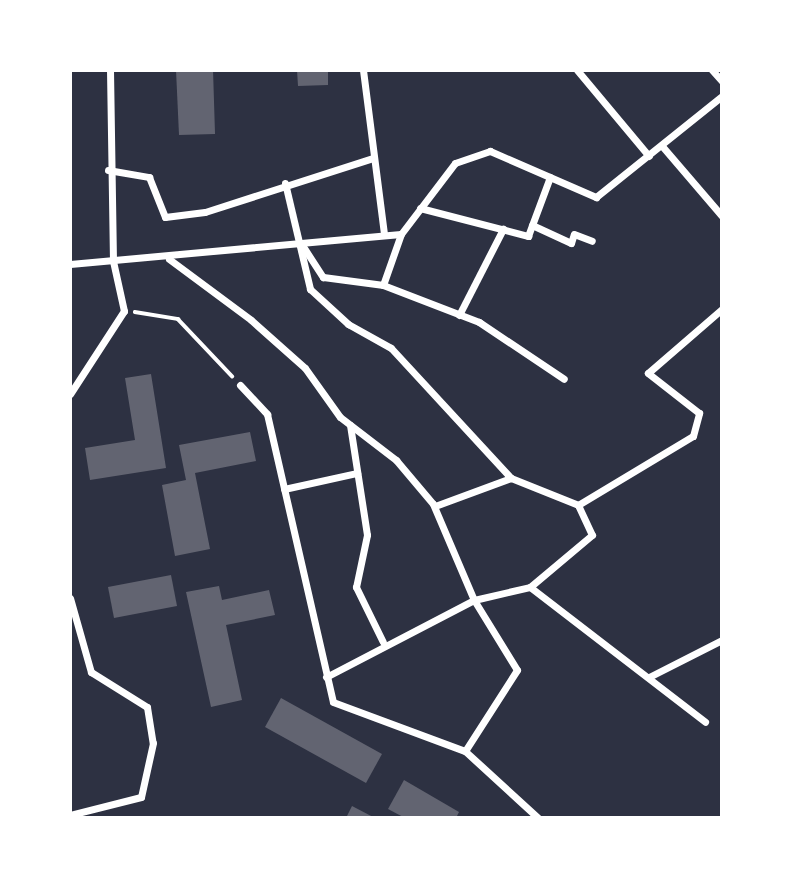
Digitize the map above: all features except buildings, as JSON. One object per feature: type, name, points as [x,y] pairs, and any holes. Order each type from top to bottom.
[{"type":"street","points":[[70,394],[124,310],[113,261],[108,170],[110,70]]},
{"type":"street","points":[[363,70],[384,234]]},
{"type":"street","points":[[576,70],[649,156]]},
{"type":"street","points":[[712,70],[722,81]]},
{"type":"street","points":[[383,285],[401,234],[454,163],[490,151],[596,197],[722,96]]},
{"type":"street","points":[[662,146],[722,216]]},
{"type":"street","points":[[108,170],[149,177],[165,217],[205,212],[285,183],[373,158]]},
{"type":"street","points":[[421,208],[528,236],[550,177]]},
{"type":"street","points":[[285,183],[310,289],[348,324],[391,348],[511,478],[578,505],[592,535],[530,587],[474,600],[383,642],[326,677]]},
{"type":"street","points":[[532,225],[571,243],[574,234],[592,241]]},
{"type":"street","points":[[459,315],[503,229]]},
{"type":"street","points":[[70,264],[169,258],[401,234]]},
{"type":"street","points":[[301,244],[323,277],[383,285],[459,315],[564,379]]},
{"type":"street","points":[[169,258],[305,368],[350,424],[396,460],[435,506],[474,600],[517,670],[464,751]]},
{"type":"street","points":[[578,505],[693,436],[699,413],[648,373],[722,309]]},
{"type":"street","points":[[240,385],[267,414],[333,702],[464,751],[538,818]]},
{"type":"street","points":[[350,424],[367,535],[356,587],[383,642]]},
{"type":"street","points":[[284,489],[357,472]]},
{"type":"street","points":[[435,506],[511,478]]},
{"type":"street","points":[[530,587],[705,722]]},
{"type":"street","points":[[70,598],[91,673],[146,707],[153,743],[141,797],[71,816]]},
{"type":"street","points":[[649,677],[722,640]]},
{"type":"path","points":[[124,310],[178,318],[240,385]]}]
